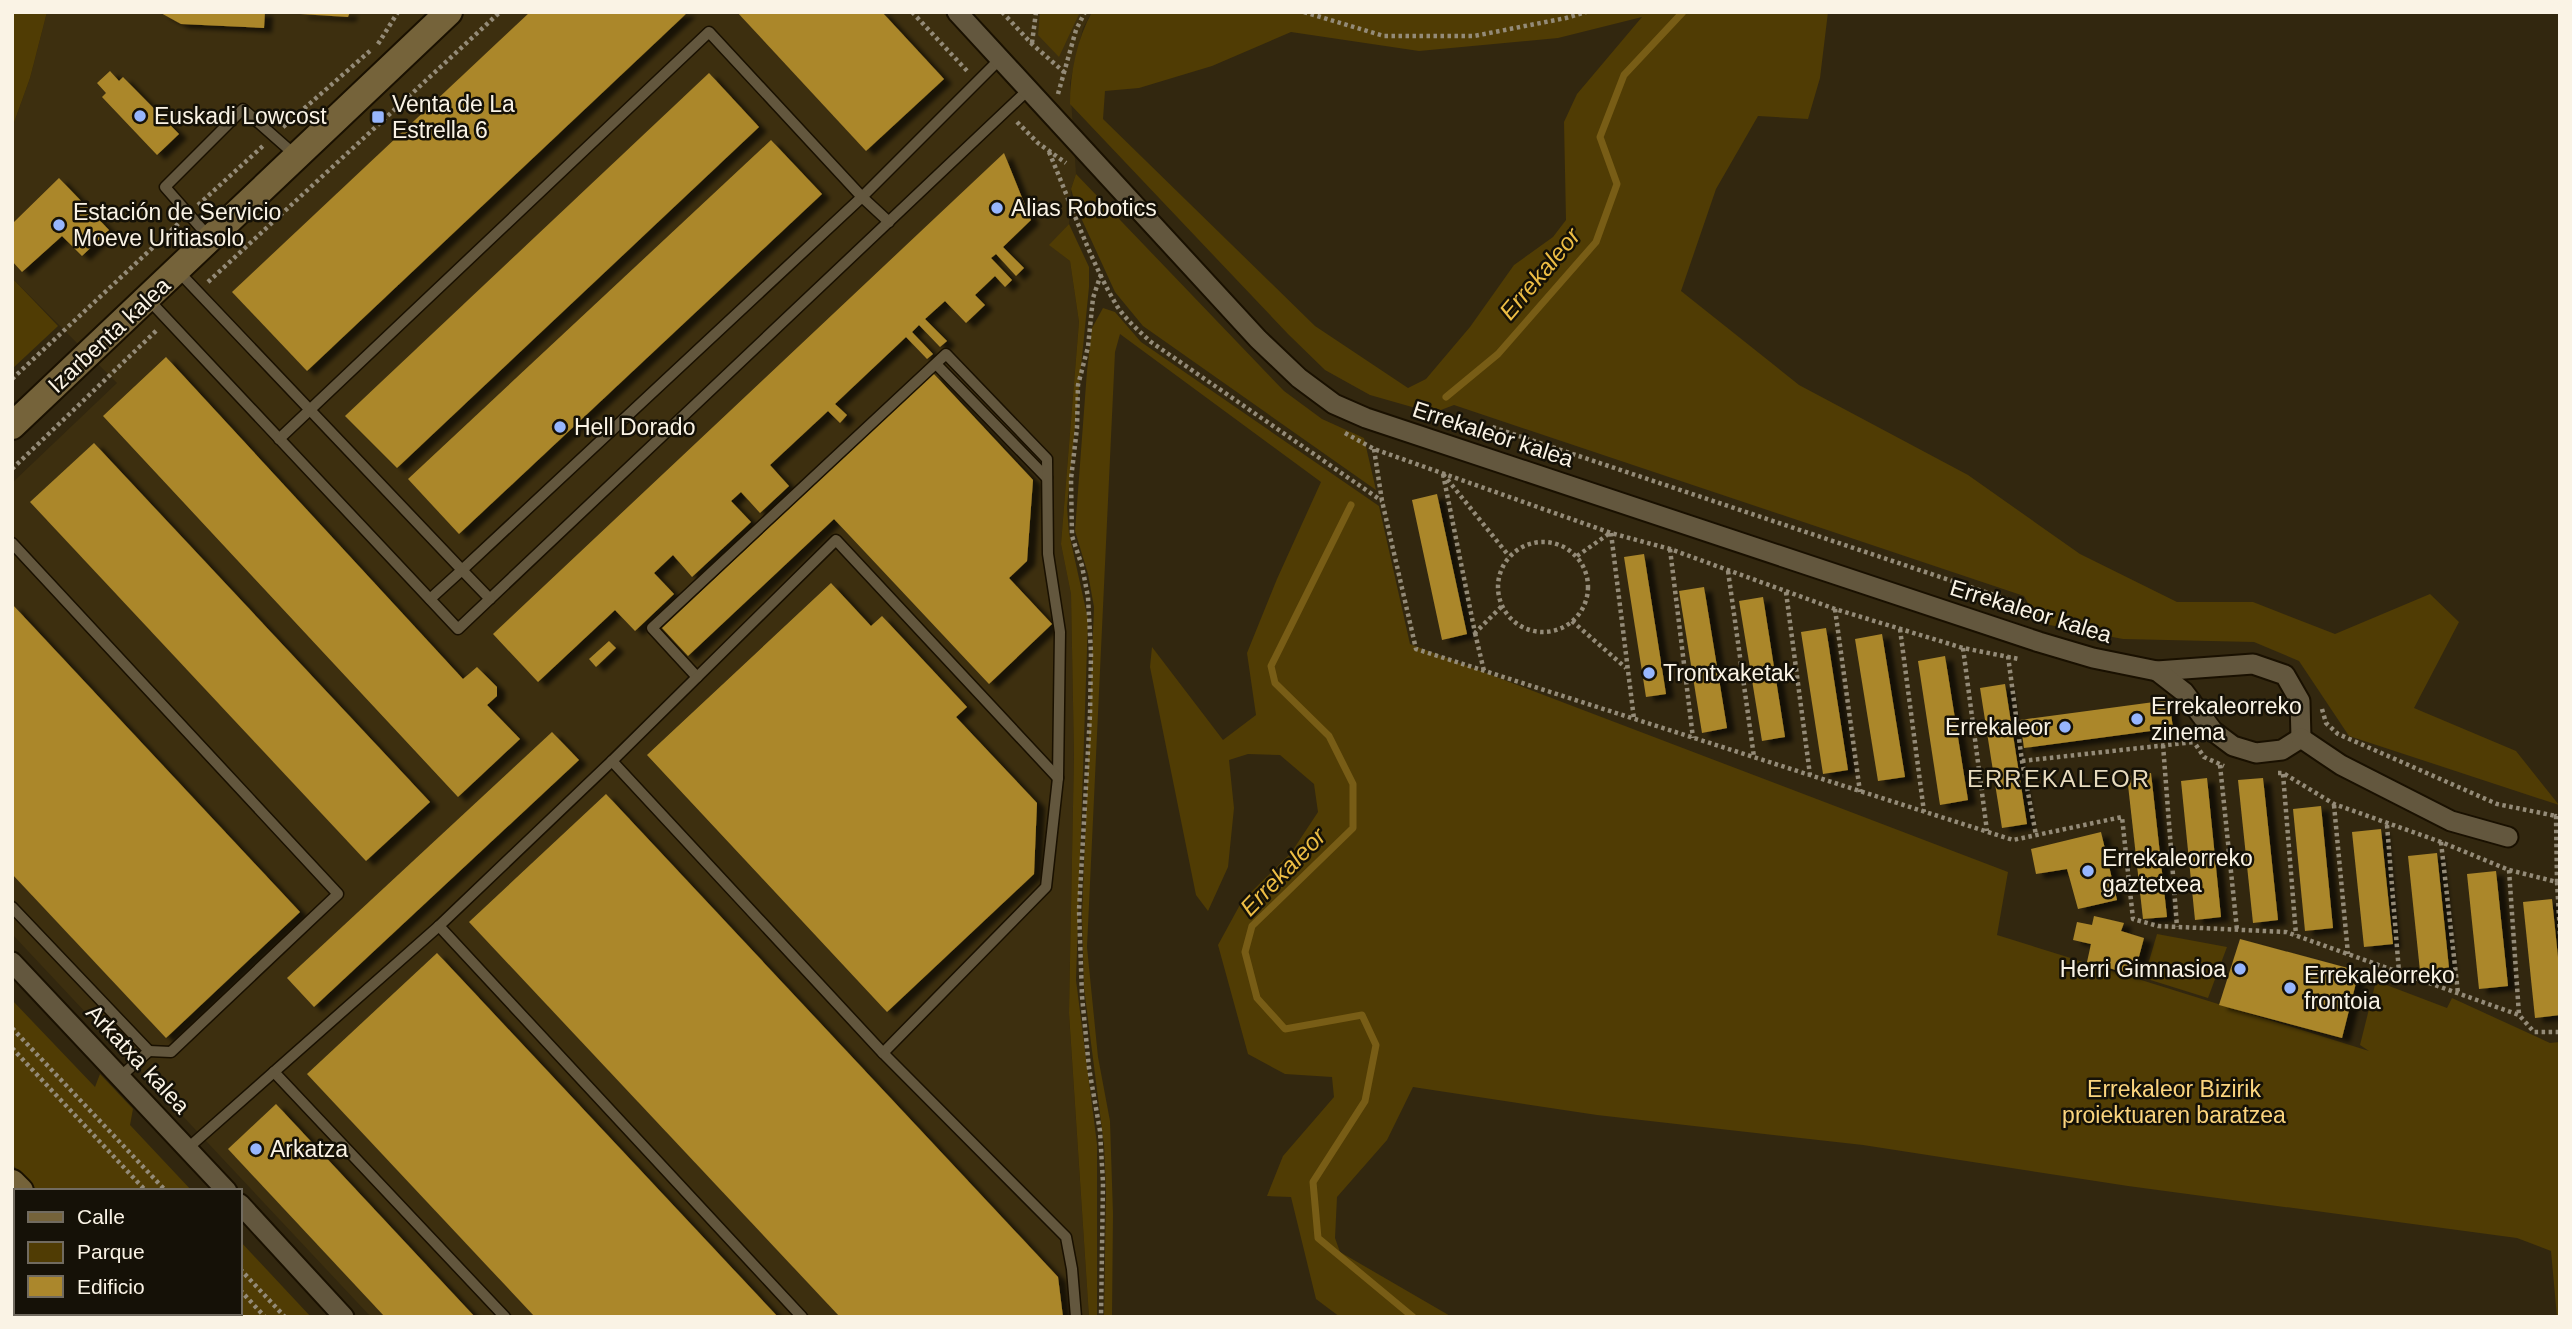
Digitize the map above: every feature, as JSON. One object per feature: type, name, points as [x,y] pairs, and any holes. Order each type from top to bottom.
[{"type":"main road","name":"Izarbenta kalea","points":[[12,426],[449,12]]},
{"type":"street","name":"Errekaleor kalea","points":[[957,12],[1029,89],[1060,110],[1258,338],[1299,378],[1334,404],[1392,426],[2093,658],[2157,671],[2253,664],[2285,674],[2300,702],[2301,738],[2282,750],[2269,752],[2256,753],[2233,746],[2213,731],[2184,692],[2157,671]]},
{"type":"street","points":[[2301,738],[2341,765],[2451,821],[2508,837]]},
{"type":"street","name":"Arkatxa kalea","points":[[12,962],[225,1189]]},
{"type":"street","points":[[242,1206],[344,1317]]},
{"type":"lane","points":[[279,439],[709,32],[862,197],[889,222]]},
{"type":"lane","points":[[430,599],[862,197],[1000,59]]},
{"type":"lane","points":[[148,298],[458,629],[1029,89]]},
{"type":"lane","points":[[211,239],[165,187],[243,109],[297,157]]},
{"type":"lane","points":[[177,270],[490,599]]},
{"type":"lane","points":[[697,677],[652,628],[946,354],[1047,459],[1048,554],[1060,632],[1058,778],[1046,887],[883,1053]]},
{"type":"lane","points":[[188,1148],[439,926],[612,761],[836,540],[1058,778]]},
{"type":"lane","points":[[12,543],[338,894],[171,1052],[149,1051],[12,907]]},
{"type":"lane","points":[[612,761],[883,1053],[1066,1237],[1076,1317]]},
{"type":"lane","points":[[439,926],[802,1317]]},
{"type":"lane","points":[[120,1077],[149,1051]]},
{"type":"lane","points":[[274,1072],[505,1317]]},
{"type":"path","points":[[12,379],[273,136],[380,42],[398,12]]},
{"type":"path","points":[[198,291],[500,12]]},
{"type":"path","points":[[1002,12],[1032,44],[1064,72]]},
{"type":"path","points":[[1032,44],[1036,12]]},
{"type":"path","points":[[1060,110],[1058,94],[1076,30],[1085,12]]},
{"type":"path","points":[[1304,12],[1384,36],[1474,36],[1586,12]]},
{"type":"path","points":[[1058,94],[1060,110]]},
{"type":"path","points":[[1038,143],[1048,151],[1118,308],[1151,342],[1382,501]]},
{"type":"path","points":[[1101,274],[1093,298],[1088,347],[1078,386],[1077,428],[1071,479],[1072,536],[1088,597],[1091,653],[1079,910],[1082,996],[1089,1068],[1100,1131],[1103,1183],[1101,1317]]},
{"type":"path","points":[[12,469],[169,320]]},
{"type":"path","points":[[1485,439],[1497,443],[1492,427],[2024,605],[2034,625]]},
{"type":"path","points":[[1374,449],[1382,501],[1416,649],[2012,840],[2122,817],[2133,919],[2158,926],[2286,932],[2519,1015],[2534,1032],[2560,1032]]},
{"type":"path","points":[[1485,671],[1475,634],[1443,473],[1509,556]]},
{"type":"path","points":[[1611,533],[1634,719]]},
{"type":"path","points":[[1577,556],[1611,533],[1670,549],[1835,609],[1963,648],[2021,660]]},
{"type":"path","points":[[1535,542],[1551,542],[1565,547],[1577,556],[1585,568],[1589,582],[1588,597],[1582,610],[1572,621],[1547,632],[1534,631],[1510,618],[1502,607],[1498,594],[1498,580],[1509,556],[1521,547],[1535,542]]},
{"type":"path","points":[[1670,549],[1693,738]]},
{"type":"path","points":[[1728,571],[1754,757]]},
{"type":"path","points":[[1786,592],[1810,775]]},
{"type":"path","points":[[1475,634],[1502,607]]},
{"type":"path","points":[[1835,609],[1860,792]]},
{"type":"path","points":[[1572,621],[1626,668]]},
{"type":"path","points":[[1900,629],[1924,812]]},
{"type":"path","points":[[1963,648],[1987,832]]},
{"type":"path","points":[[2008,656],[2022,761],[2036,835]]},
{"type":"path","points":[[2319,699],[2326,723],[2338,734],[2497,804],[2556,816]]},
{"type":"path","points":[[2189,731],[2204,757],[2220,765],[2237,930]]},
{"type":"path","points":[[2022,761],[2194,742]]},
{"type":"path","points":[[2163,746],[2177,927]]},
{"type":"path","points":[[2296,936],[2283,773],[2334,804],[2348,954]]},
{"type":"path","points":[[2387,825],[2399,972]]},
{"type":"path","points":[[2441,842],[2458,993]]},
{"type":"path","points":[[2509,870],[2519,1015]]},
{"type":"path","points":[[2557,882],[2560,934]]},
{"type":"path","points":[[12,1028],[164,1189]]},
{"type":"path","points":[[12,1048],[144,1189]]},
{"type":"path","points":[[242,1271],[285,1317]]},
{"type":"path","points":[[242,1292],[265,1317]]},
{"type":"shaded area","points":[[47,12],[1092,12],[1083,28],[1070,83],[1076,174],[1071,189],[1069,224],[1050,245],[1070,261],[1079,322],[1061,544],[1071,594],[1074,755],[1069,1014],[1089,1317],[371,1317],[12,934],[12,483],[117,383],[12,278],[12,128],[30,78]]},
{"type":"green space","points":[[12,12],[47,12],[30,78],[12,128]]},
{"type":"green space","points":[[1040,12],[1080,12],[1059,57],[1038,35]]},
{"type":"green space","points":[[1092,12],[1828,12],[1820,78],[1808,119],[1758,116],[1716,189],[1681,291],[1799,385],[1968,475],[2080,554],[2177,602],[2253,602],[2335,634],[2430,594],[2459,622],[2414,708],[2516,751],[2559,805],[2349,736],[2299,661],[2254,642],[2123,639],[2039,623],[2024,596],[1454,405],[1433,413],[1370,395],[1325,370],[1070,104],[1075,56]],"holes":[[[1642,17],[1577,94],[1564,122],[1566,220],[1553,237],[1514,265],[1470,327],[1426,379],[1408,388],[1315,326],[1103,119],[1105,91],[1139,88],[1212,66],[1291,32],[1419,51],[1558,38]]]},
{"type":"green space","points":[[1076,174],[1284,391],[1322,419],[1364,438],[1376,490],[1143,326],[1115,292],[1077,209],[1071,189]]},
{"type":"green space","points":[[1069,224],[1089,267],[1067,507],[1069,533],[1088,619],[1076,980],[1097,1144],[1097,1317],[1089,1317],[1069,1013],[1074,755],[1071,594],[1061,544],[1079,322],[1070,261],[1049,245]]},
{"type":"green space","points":[[12,278],[58,326],[12,369]]},
{"type":"green space","name":"Errekaleor Bizirik proiektuaren baratzea","points":[[1103,308],[1115,312],[1141,342],[1379,506],[1410,644],[2008,872],[1997,935],[2369,1051],[2360,1045],[2376,981],[2447,1008],[2452,998],[2550,1043],[2560,1042],[2560,1317],[2557,1317],[2551,1251],[2517,1238],[2128,1186],[1863,1145],[1597,1115],[1413,1087],[1387,1140],[1337,1197],[1335,1238],[1340,1252],[1452,1317],[1340,1317],[1316,1299],[1291,1197],[1267,1196],[1283,1156],[1334,1097],[1332,1077],[1285,1074],[1248,1054],[1218,945],[1242,901],[1291,853],[1318,812],[1314,784],[1280,755],[1248,754],[1229,760],[1234,808],[1228,867],[1208,911],[1196,895],[1150,667],[1152,647],[1223,740],[1256,715],[1247,653],[1321,482],[1120,334],[1115,352],[1087,947],[1098,1057],[1110,1121],[1112,1317],[1104,1317],[1104,1145],[1084,988],[1082,916],[1094,607],[1088,574],[1075,531],[1092,328]]},
{"type":"green space","points":[[2157,934],[2227,947],[2208,998],[2144,978]]},
{"type":"green space","points":[[12,1000],[95,1087],[100,1074],[133,1109],[130,1125],[190,1189],[35,1189],[12,1164]]},
{"type":"green space","points":[[242,1243],[311,1317],[152,1315],[242,1315]]},
{"type":"green space","points":[[12,1261],[14,1315],[64,1317],[12,1317]]},
{"type":"building","points":[[159,12],[265,12],[264,28],[181,24]]},
{"type":"building","points":[[300,12],[350,12],[348,17]]},
{"type":"building","points":[[530,12],[688,12],[307,371],[232,292]]},
{"type":"building","points":[[737,12],[882,12],[944,79],[866,151]]},
{"type":"building","name":"Euskadi Lowcost","points":[[110,71],[119,81],[123,77],[179,134],[157,155],[102,97],[106,93],[97,83]]},
{"type":"building","points":[[709,73],[759,127],[397,468],[345,416]]},
{"type":"building","points":[[771,140],[822,194],[459,534],[408,479]]},
{"type":"building","points":[[1004,153],[1031,220],[1003,247],[1024,268],[1016,276],[996,254],[991,258],[1012,280],[1005,287],[995,276],[975,295],[985,305],[966,323],[945,301],[925,319],[947,341],[940,347],[919,325],[912,332],[933,354],[927,359],[906,337],[835,404],[847,415],[840,423],[828,411],[770,465],[789,486],[760,513],[741,492],[731,501],[751,522],[692,577],[673,555],[654,573],[674,594],[635,631],[615,610],[538,682],[493,634]]},
{"type":"building","name":"Estación de Servicio Moeve Uritiasolo","points":[[59,178],[109,230],[82,256],[62,236],[22,272],[12,261],[14,222]]},
{"type":"building","points":[[166,357],[463,679],[477,667],[497,687],[497,696],[487,705],[520,739],[458,797],[103,416]]},
{"type":"building","points":[[933,373],[1033,480],[1027,561],[1009,578],[1052,624],[989,684],[834,519],[688,656],[662,628]]},
{"type":"building","points":[[94,443],[430,802],[366,861],[30,502]]},
{"type":"building","points":[[1437,494],[1467,634],[1442,640],[1412,500]]},
{"type":"building","points":[[1644,554],[1666,694],[1646,697],[1624,557]]},
{"type":"building","points":[[831,583],[871,626],[882,616],[967,707],[956,717],[1037,803],[1034,874],[887,1012],[647,755]]},
{"type":"building","points":[[1704,587],[1727,728],[1702,733],[1679,591]]},
{"type":"building","points":[[1763,597],[1785,737],[1762,741],[1739,601]]},
{"type":"building","points":[[12,604],[300,912],[166,1038],[12,874]]},
{"type":"building","points":[[1826,628],[1848,770],[1823,774],[1801,632]]},
{"type":"building","points":[[1882,634],[1905,777],[1878,781],[1855,639]]},
{"type":"building","points":[[609,641],[616,648],[596,667],[589,659]]},
{"type":"building","points":[[1945,656],[1968,800],[1940,805],[1918,661]]},
{"type":"building","points":[[2005,684],[2027,824],[2002,828],[1980,688]]},
{"type":"building","points":[[2169,700],[2173,728],[2024,748],[2020,720]]},
{"type":"building","points":[[552,732],[579,760],[314,1007],[287,978]]},
{"type":"building","points":[[2151,773],[2167,917],[2143,919],[2127,776]]},
{"type":"building","points":[[2207,778],[2221,917],[2195,920],[2181,781]]},
{"type":"building","points":[[2263,778],[2278,920],[2253,923],[2238,780]]},
{"type":"building","points":[[606,794],[1058,1277],[1063,1317],[840,1317],[469,922]]},
{"type":"building","points":[[2321,806],[2333,928],[2305,931],[2293,809]]},
{"type":"building","points":[[2381,829],[2393,944],[2364,947],[2352,832]]},
{"type":"building","points":[[2101,832],[2117,900],[2078,909],[2067,869],[2036,874],[2031,849]]},
{"type":"building","points":[[2437,853],[2449,968],[2420,971],[2408,856]]},
{"type":"building","points":[[2496,871],[2508,986],[2479,989],[2467,874]]},
{"type":"building","points":[[2552,899],[2560,977],[2560,1015],[2535,1018],[2523,902]]},
{"type":"building","points":[[2094,916],[2124,923],[2121,931],[2144,938],[2134,975],[2087,962],[2091,944],[2073,940],[2077,922],[2092,925]]},
{"type":"building","name":"Errekaleorreko frontoia","points":[[2240,939],[2359,971],[2342,1038],[2219,1005]]},
{"type":"building","points":[[437,953],[778,1317],[535,1317],[307,1074]]},
{"type":"building","points":[[276,1104],[475,1317],[385,1317],[228,1149]]},
{"type":"waterway","name":"Errekaleor","points":[[1446,397],[1498,354],[1596,242],[1617,184],[1600,137],[1624,75],[1683,12]]},
{"type":"waterway","name":"Errekaleor","points":[[1351,505],[1271,666],[1275,683],[1329,736],[1353,784],[1353,828],[1252,926],[1245,952],[1257,998],[1285,1029],[1362,1015],[1376,1045],[1365,1101],[1313,1182],[1318,1238],[1413,1317]]},
{"type":"place","name":"Euskadi Lowcost","points":[[140,116]]},
{"type":"place","name":"Venta de La Estrella 6","points":[[378,117]]},
{"type":"place","name":"Alias Robotics","points":[[997,208]]},
{"type":"place","name":"Estación de Servicio Moeve Uritiasolo","points":[[59,225]]},
{"type":"place","name":"Hell Dorado","points":[[560,427]]},
{"type":"place","name":"Trontxaketak","points":[[1649,673]]},
{"type":"place","name":"Errekaleorreko zinema","points":[[2137,719]]},
{"type":"place","name":"Errekaleor","points":[[2065,727]]},
{"type":"place","name":"Errekaleorreko gaztetxea","points":[[2088,871]]},
{"type":"place","name":"Herri Gimnasioa","points":[[2240,969]]},
{"type":"place","name":"Errekaleorreko frontoia","points":[[2290,988]]},
{"type":"place","name":"Arkatza","points":[[256,1149]]},
{"type":"district","name":"ERREKALEOR","points":[[2059,779]]}]
